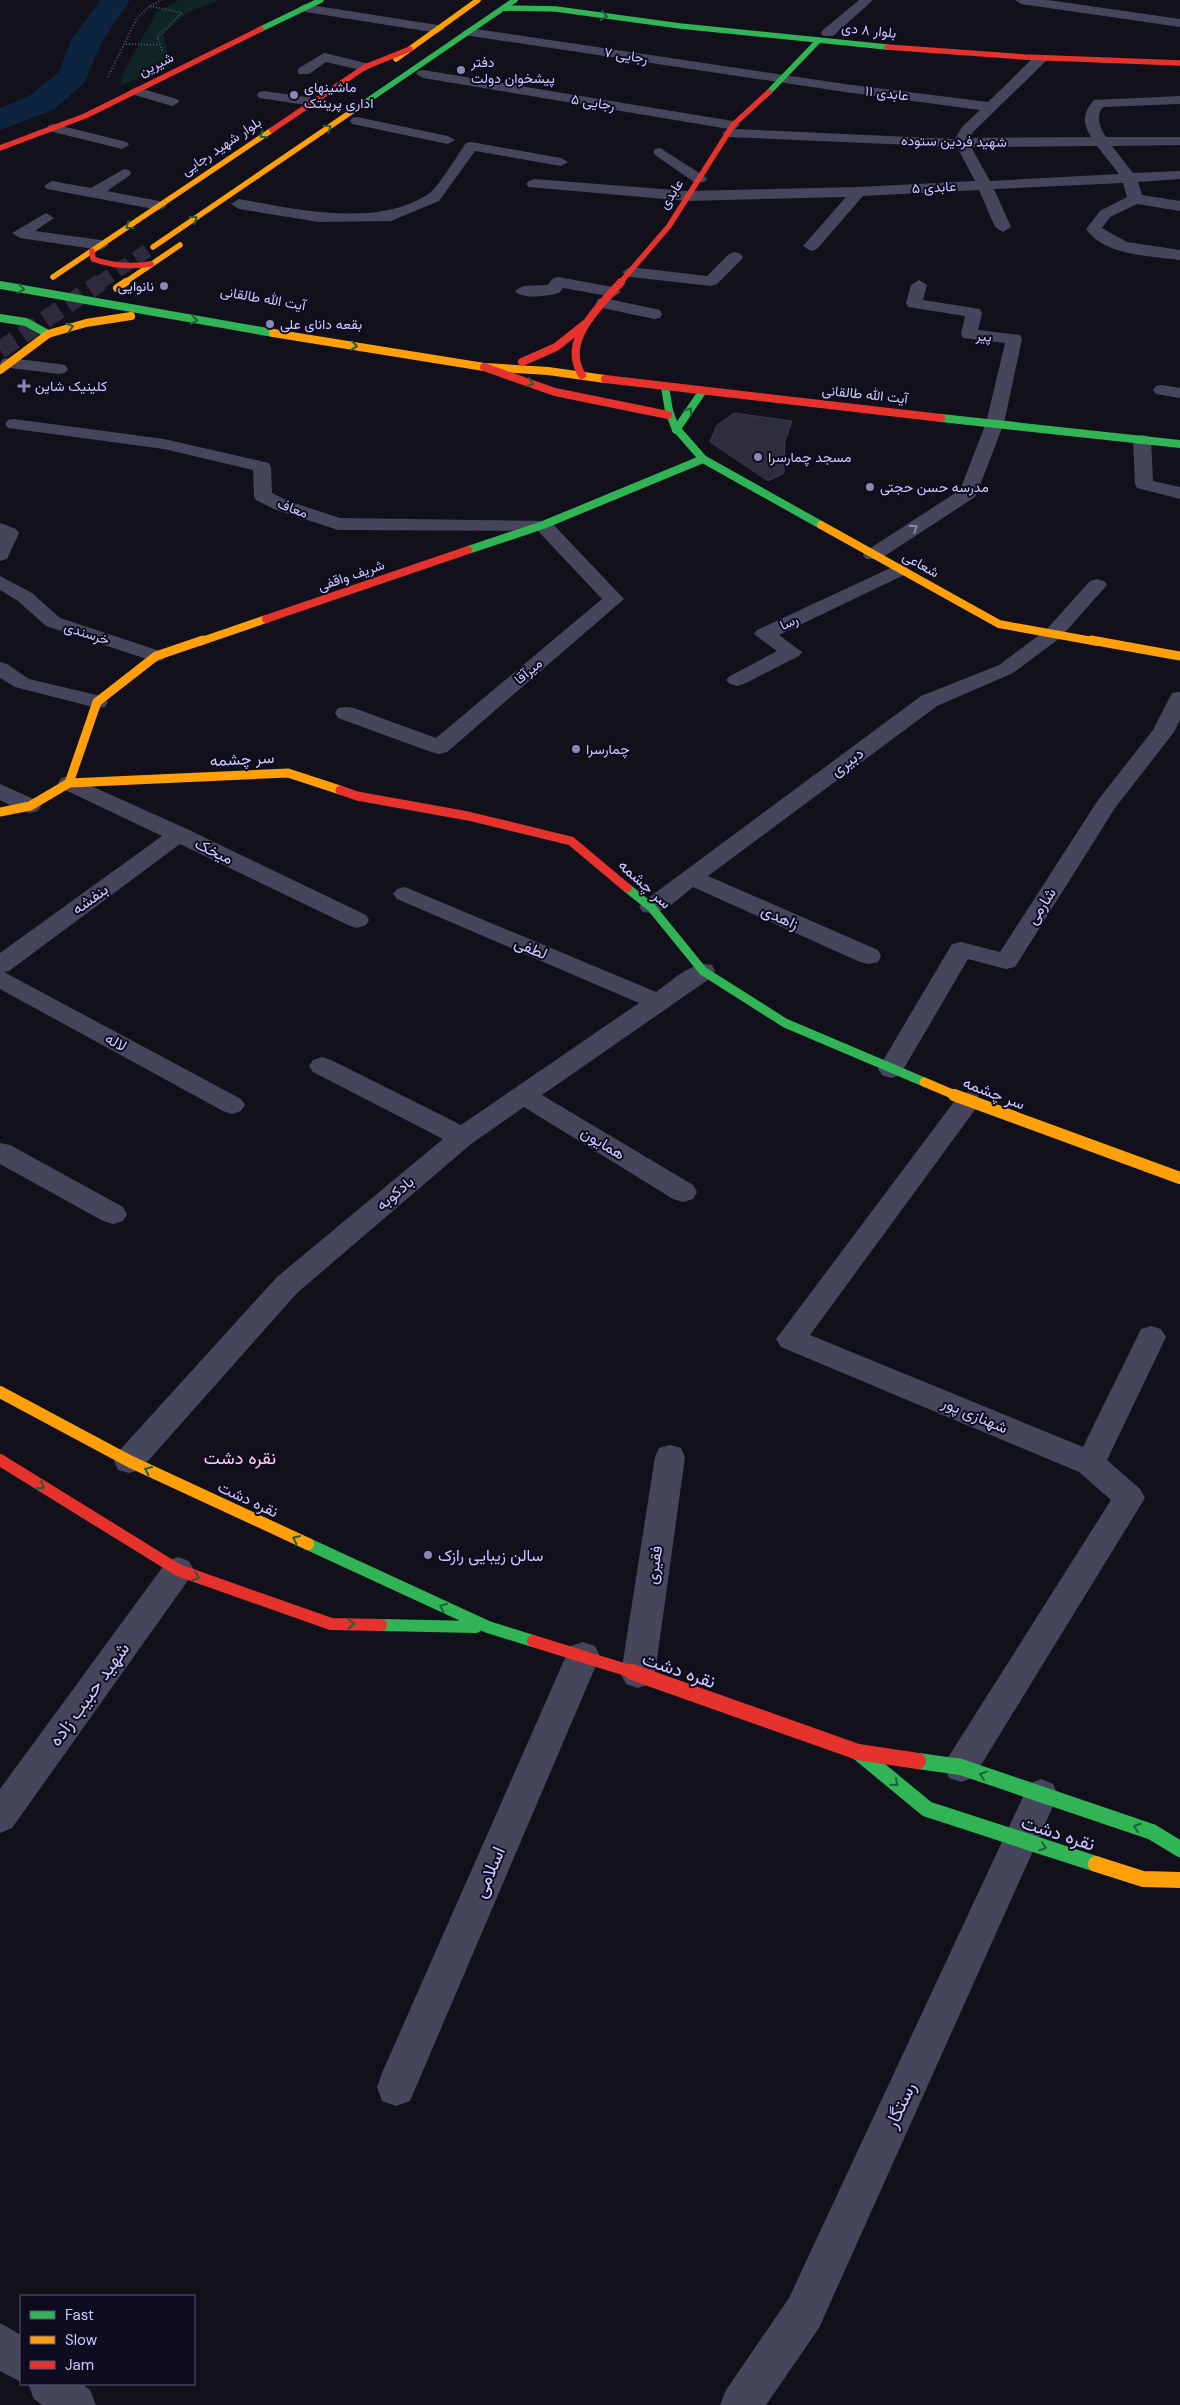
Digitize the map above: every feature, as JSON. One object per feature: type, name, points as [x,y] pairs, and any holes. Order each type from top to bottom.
[{"type":"main road","name":"شیرین","points":[[0,148],[85,116],[321,0]]},
{"type":"main road","name":"بلوار شهید رجایی","points":[[331,105],[478,0]]},
{"type":"main road","points":[[153,247],[515,0]]},
{"type":"main road","points":[[556,9],[550,6],[552,3],[570,0]]},
{"type":"main road","name":"بلوار ۸ دی","points":[[570,0],[670,17],[823,36],[914,50],[1041,58],[1180,63]]},
{"type":"main road","name":"بلوار ۸ دی","points":[[503,8],[556,9],[680,26],[984,48],[1180,55]]},
{"type":"main road","name":"عابدی","points":[[582,375],[575,364],[575,348],[588,321],[669,226],[731,129],[783,79],[823,36]]},
{"type":"main road","name":"بلوار شهید رجایی","points":[[72,280],[49,277],[96,248],[365,67],[410,49]]},
{"type":"main road","points":[[304,158],[423,74],[434,56]]},
{"type":"main road","points":[[235,207],[253,194]]},
{"type":"main road","points":[[136,291],[113,287],[191,237]]},
{"type":"main road","points":[[96,248],[94,259],[109,265],[133,267],[151,264]]},
{"type":"main road","name":"آیت الله طالقانی","points":[[0,285],[163,315],[484,367],[548,370],[702,392],[1180,444]]},
{"type":"main road","points":[[5,367],[48,334],[86,323],[118,317],[163,315]]},
{"type":"main road","points":[[0,318],[20,320],[34,324],[48,334]]},
{"type":"main road","points":[[522,362],[556,347],[588,321]]},
{"type":"main road","points":[[327,342],[336,332]]},
{"type":"main road","name":"آیت الله طالقانی","points":[[507,356],[548,370]]},
{"type":"main road","points":[[484,367],[555,392],[668,415],[665,387]]},
{"type":"main road","points":[[676,430],[702,392]]},
{"type":"main road","name":"شعاعی","points":[[668,415],[676,430],[703,459],[899,570],[999,624],[1180,656]]},
{"type":"main road","name":"شریف واقفی","points":[[97,702],[156,656],[543,525],[703,459]]},
{"type":"main road","points":[[0,812],[30,806],[69,783],[97,702]]},
{"type":"main road","name":"سر چشمه","points":[[69,783],[288,773],[357,796],[468,816],[571,841],[651,907],[703,971],[784,1023],[968,1102],[1180,1178]]},
{"type":"main road","name":"نقره دشت","points":[[0,1392],[129,1462],[488,1627],[638,1674],[858,1752],[961,1767],[1152,1832],[1180,1849]]},
{"type":"main road","name":"نقره دشت","points":[[0,1460],[178,1570],[331,1624],[488,1627]]},
{"type":"main road","name":"نقره دشت","points":[[858,1752],[927,1809],[1143,1879],[1180,1880]]},
{"type":"street","points":[[823,36],[867,0]]},
{"type":"street","points":[[1021,0],[1180,23]]},
{"type":"street","points":[[1040,16],[1052,4]]},
{"type":"street","points":[[304,8],[438,29]]},
{"type":"street","name":"رجایی ۷","points":[[469,32],[783,79]]},
{"type":"street","points":[[304,71],[324,57],[365,67]]},
{"type":"street","points":[[1002,227],[984,184],[961,142],[967,130],[1041,58]]},
{"type":"street","name":"رجایی ۵","points":[[423,74],[731,129]]},
{"type":"street","name":"عابدی ۱۱","points":[[783,79],[992,107]]},
{"type":"street","points":[[136,91],[172,102]]},
{"type":"street","points":[[264,95],[313,102]]},
{"type":"street","points":[[1135,199],[1128,176],[1094,131],[1091,120],[1092,113],[1099,103],[1180,100]]},
{"type":"street","points":[[357,121],[448,140]]},
{"type":"street","points":[[54,128],[122,145]]},
{"type":"street","name":"شهید فردین ستوده","points":[[731,129],[961,142],[1103,143],[1180,141]]},
{"type":"street","points":[[235,207],[320,217],[391,216],[434,198],[471,146],[561,162]]},
{"type":"street","points":[[660,152],[699,179]]},
{"type":"street","points":[[93,194],[124,173]]},
{"type":"street","name":"عابدی ۵","points":[[534,184],[687,196],[859,192],[1128,176],[1180,175]]},
{"type":"street","points":[[52,186],[159,205]]},
{"type":"street","points":[[811,246],[859,192]]},
{"type":"street","points":[[1180,206],[1135,199],[1105,214],[1094,229],[1099,235],[1112,243],[1180,255]]},
{"type":"street","points":[[46,218],[20,233],[96,248]]},
{"type":"street","points":[[630,272],[711,281],[735,257]]},
{"type":"street","points":[[523,291],[553,290],[558,282],[654,314]]},
{"type":"street","name":"پیر","points":[[919,285],[914,303],[974,313],[969,334],[1014,339],[995,423]]},
{"type":"street","points":[[5,367],[59,370]]},
{"type":"street","points":[[1162,390],[1180,393]]},
{"type":"street","points":[[873,555],[968,493],[995,423]]},
{"type":"street","name":"معاف","points":[[14,424],[164,444],[262,467],[263,496],[281,505],[338,524],[543,525]]},
{"type":"street","points":[[1142,440],[1144,484],[1180,492]]},
{"type":"street","name":"میرآقا","points":[[346,713],[439,747],[614,598],[543,525]]},
{"type":"street","points":[[0,529],[9,533],[0,555]]},
{"type":"street","name":"رسا","points":[[736,680],[792,652],[764,634],[899,570]]},
{"type":"street","name":"خرسندی","points":[[0,582],[25,597],[53,622],[156,656]]},
{"type":"street","name":"دبیری","points":[[651,907],[929,702],[1006,669],[1053,634],[1097,585]]},
{"type":"street","points":[[0,668],[22,683],[97,702]]},
{"type":"street","name":"شارمی","points":[[891,1069],[960,950],[1006,961],[1106,805],[1163,732],[1180,698]]},
{"type":"street","name":"میخک","points":[[69,783],[357,920]]},
{"type":"street","points":[[0,791],[30,806]]},
{"type":"street","name":"بنفشه","points":[[0,965],[179,834]]},
{"type":"street","name":"زاهدی","points":[[691,878],[869,956]]},
{"type":"street","name":"لطفی","points":[[405,894],[658,1002]]},
{"type":"street","name":"بادکوبه","points":[[129,1462],[287,1285],[462,1137],[703,971]]},
{"type":"street","name":"لاله","points":[[0,979],[232,1105]]},
{"type":"street","points":[[322,1066],[462,1137]]},
{"type":"street","name":"همایون","points":[[523,1095],[683,1192]]},
{"type":"street","name":"شهنازی پور","points":[[961,1767],[1129,1498],[1090,1463],[791,1339],[968,1102]]},
{"type":"street","points":[[0,1152],[113,1214]]},
{"type":"street","points":[[1090,1463],[1151,1337]]},
{"type":"street","name":"فقیری","points":[[638,1674],[670,1456]]},
{"type":"street","name":"شهید حبیب زاده","points":[[0,1817],[178,1570]]},
{"type":"street","name":"اسلامی","points":[[396,2087],[583,1656]]},
{"type":"street","name":"رستگار","points":[[741,2405],[804,2313],[1041,1795]]},
{"type":"street","points":[[0,2344],[20,2360]]},
{"type":"street","points":[[50,2385],[74,2405]]},
{"type":"path","points":[[85,116],[126,44],[137,18],[150,6],[162,0]]},
{"type":"path","points":[[150,6],[182,13],[157,37],[172,73]]},
{"type":"path","points":[[126,44],[159,44]]},
{"type":"green space","points":[[179,0],[220,0],[187,13],[163,34],[171,65],[120,86],[122,75],[156,13]]},
{"type":"building","name":"مسجد چمارسرا","points":[[734,413],[792,421],[785,441],[784,473],[768,481],[710,442],[717,425]]},
{"type":"waterway","points":[[0,120],[41,103],[73,76],[87,40],[115,0]]},
{"type":"tunnel","points":[[99,283],[153,247]]},
{"type":"tunnel","points":[[0,350],[101,282]]},
{"type":"traffic: fast","points":[[261,29],[321,0]]},
{"type":"traffic: fast","points":[[351,112],[515,0]]},
{"type":"traffic: fast","points":[[503,8],[556,9],[680,26],[887,47]]},
{"type":"traffic: fast","points":[[769,92],[819,40]]},
{"type":"traffic: fast","points":[[0,285],[273,333]]},
{"type":"traffic: fast","points":[[0,318],[26,322],[48,334]]},
{"type":"traffic: fast","points":[[665,387],[669,411],[675,427],[703,459],[821,525]]},
{"type":"traffic: fast","points":[[676,430],[702,392]]},
{"type":"traffic: fast","points":[[941,418],[1180,444]]},
{"type":"traffic: fast","points":[[468,550],[543,525],[703,459]]},
{"type":"traffic: fast","points":[[627,888],[651,907],[703,971],[785,1023],[924,1082]]},
{"type":"traffic: fast","points":[[308,1544],[488,1627],[533,1641]]},
{"type":"traffic: fast","points":[[381,1625],[476,1627]]},
{"type":"traffic: fast","points":[[858,1752],[927,1809],[1096,1864]]},
{"type":"traffic: fast","points":[[918,1761],[961,1767],[1152,1832],[1180,1849]]},
{"type":"traffic: slow","points":[[396,59],[478,0]]},
{"type":"traffic: slow","points":[[153,247],[351,112]]},
{"type":"traffic: slow","points":[[53,277],[272,130]]},
{"type":"traffic: slow","points":[[117,288],[180,245]]},
{"type":"traffic: slow","points":[[0,370],[48,334],[86,323],[131,316]]},
{"type":"traffic: slow","points":[[273,333],[484,367],[548,371],[605,379]]},
{"type":"traffic: slow","points":[[821,525],[999,624],[1180,656]]},
{"type":"traffic: slow","points":[[69,783],[97,702],[156,656],[266,619]]},
{"type":"traffic: slow","points":[[0,812],[30,806],[69,783],[288,773],[340,790]]},
{"type":"traffic: slow","points":[[924,1082],[968,1101],[1180,1178]]},
{"type":"traffic: slow","points":[[0,1392],[129,1461],[308,1544]]},
{"type":"traffic: slow","points":[[1096,1864],[1143,1879],[1180,1880]]},
{"type":"traffic: jam","points":[[0,148],[85,116],[261,29]]},
{"type":"traffic: jam","points":[[887,47],[1024,57],[1180,63]]},
{"type":"traffic: jam","points":[[272,130],[365,67],[410,49]]},
{"type":"traffic: jam","points":[[582,375],[575,364],[575,348],[588,321],[669,226],[733,125],[769,92]]},
{"type":"traffic: jam","points":[[92,251],[93,259],[107,264],[128,266],[151,264]]},
{"type":"traffic: jam","points":[[522,362],[556,347],[585,324]]},
{"type":"traffic: jam","points":[[484,367],[555,392],[668,415]]},
{"type":"traffic: jam","points":[[605,379],[702,392],[941,418]]},
{"type":"traffic: jam","points":[[266,619],[468,550]]},
{"type":"traffic: jam","points":[[340,790],[357,796],[468,816],[571,841],[627,888]]},
{"type":"traffic: jam","points":[[0,1460],[178,1570],[331,1624],[381,1625]]},
{"type":"traffic: jam","points":[[533,1641],[638,1674],[858,1752],[918,1761]]},
{"type":"place","name":"دفتر پیشخوان دولت","points":[[461,70]]},
{"type":"place","name":"ماشینهای اداری پرینتک","points":[[294,95]]},
{"type":"place","name":"نانوایی","points":[[164,286]]},
{"type":"place","name":"بقعه دانای علی","points":[[270,324]]},
{"type":"place","name":"کلینیک شاین","points":[[24,386]]},
{"type":"place","name":"مسجد چمارسرا","points":[[758,457]]},
{"type":"place","name":"مدرسه حسن حجتی","points":[[870,487]]},
{"type":"place","name":"چمارسرا","points":[[576,749]]},
{"type":"place","name":"سالن زیبایی رازک","points":[[428,1555]]},
{"type":"district","name":"نقره دشت","points":[[240,1458]]}]
